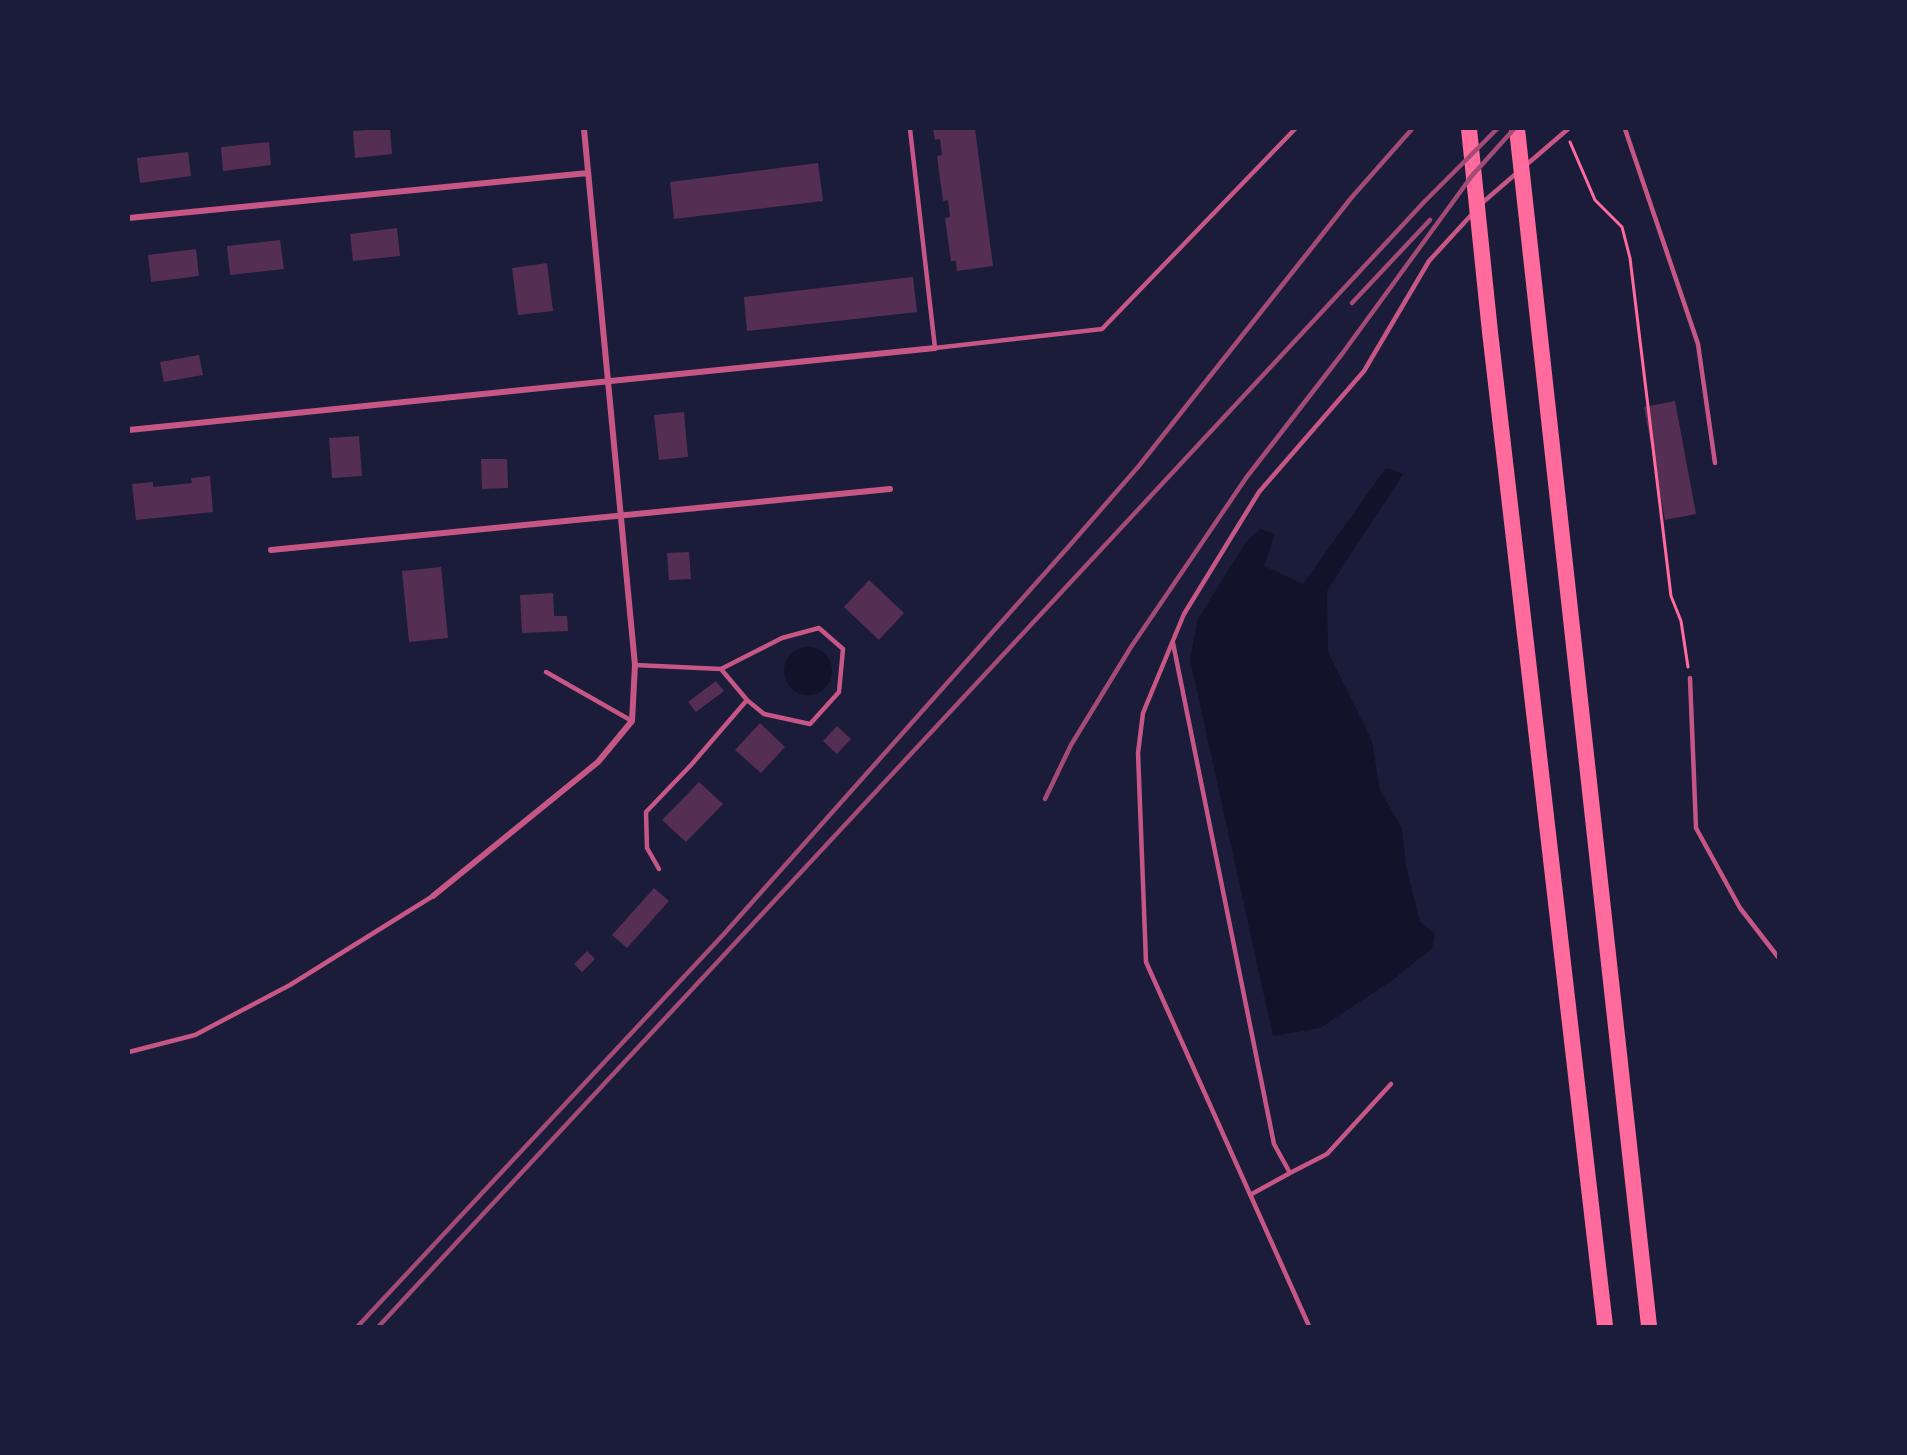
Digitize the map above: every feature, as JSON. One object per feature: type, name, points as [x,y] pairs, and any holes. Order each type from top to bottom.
[{"type":"highway","points":[[1469,129],[1490,332],[1605,1326]]},
{"type":"highway","points":[[1517,129],[1649,1326]]},
{"type":"street","points":[[433,896],[598,762],[632,721],[635,665],[584,129]]},
{"type":"street","points":[[129,218],[588,173]]},
{"type":"street","points":[[129,430],[935,348]]},
{"type":"street","points":[[271,550],[890,489]]},
{"type":"lane","points":[[910,129],[935,348],[1102,329],[1295,129]]},
{"type":"lane","points":[[1625,129],[1698,344],[1715,463]]},
{"type":"lane","points":[[1309,1326],[1146,962],[1138,753],[1143,713],[1184,614],[1259,492],[1364,371],[1429,261],[1482,202],[1567,131]]},
{"type":"lane","points":[[635,665],[722,669],[782,638],[819,628],[843,649],[839,692],[810,724],[764,714],[747,700],[722,669]]},
{"type":"lane","points":[[1173,643],[1274,1144],[1290,1173]]},
{"type":"lane","points":[[546,672],[632,721]]},
{"type":"lane","points":[[1690,678],[1696,828],[1740,908],[1778,957]]},
{"type":"lane","points":[[659,869],[647,848],[646,812],[691,765],[747,700]]},
{"type":"lane","points":[[129,1052],[195,1035],[290,986],[433,896]]},
{"type":"lane","points":[[1251,1195],[1327,1154],[1391,1083]]},
{"type":"path","points":[[1567,131],[1595,200],[1622,227],[1630,258],[1671,596],[1682,621],[1690,678]]},
{"type":"shaded area","points":[[1386,468],[1403,474],[1327,591],[1328,652],[1372,741],[1380,791],[1402,828],[1406,866],[1420,922],[1435,933],[1432,948],[1394,979],[1320,1028],[1273,1036],[1190,659],[1198,619],[1246,542],[1260,529],[1275,534],[1264,566],[1303,584]]},
{"type":"shaded area","points":[[808,647],[825,654],[832,671],[825,688],[808,695],[791,688],[784,671],[791,654]]},
{"type":"building","points":[[390,129],[392,154],[355,158],[353,131]]},
{"type":"building","points":[[933,129],[975,129],[993,266],[957,271],[956,261],[951,261],[945,218],[950,217],[948,200],[943,201],[937,156],[942,155],[940,139],[935,140]]},
{"type":"building","points":[[269,142],[271,165],[223,171],[221,147]]},
{"type":"building","points":[[188,152],[191,176],[140,183],[137,158]]},
{"type":"building","points":[[818,163],[823,201],[674,219],[670,182]]},
{"type":"building","points":[[397,228],[400,256],[353,261],[350,234]]},
{"type":"building","points":[[280,240],[284,269],[230,275],[227,246]]},
{"type":"building","points":[[196,249],[199,276],[151,282],[148,255]]},
{"type":"building","points":[[547,263],[553,311],[518,315],[512,268]]},
{"type":"building","points":[[913,277],[917,312],[747,331],[744,297]]},
{"type":"building","points":[[199,355],[203,375],[164,382],[160,362]]},
{"type":"building","points":[[1675,401],[1696,514],[1665,520],[1644,407]]},
{"type":"building","points":[[684,412],[688,457],[659,460],[654,415]]},
{"type":"building","points":[[359,436],[362,476],[332,478],[329,438]]},
{"type":"building","points":[[481,459],[507,459],[508,488],[482,489]]},
{"type":"building","points":[[210,476],[213,512],[136,520],[132,484],[153,482],[153,487],[192,483],[191,478]]},
{"type":"building","points":[[689,552],[691,579],[669,580],[667,553]]},
{"type":"building","points":[[441,567],[448,638],[409,642],[402,571]]},
{"type":"building","points":[[869,580],[904,613],[879,640],[844,607]]},
{"type":"building","points":[[553,593],[554,616],[567,616],[568,631],[522,633],[520,595]]},
{"type":"building","points":[[716,681],[724,691],[696,712],[688,702]]},
{"type":"building","points":[[760,723],[785,747],[761,773],[735,750]]},
{"type":"building","points":[[837,726],[851,739],[837,754],[823,741]]},
{"type":"building","points":[[699,782],[723,804],[686,842],[662,820]]},
{"type":"building","points":[[654,888],[669,901],[627,948],[612,935]]},
{"type":"building","points":[[587,951],[595,959],[582,972],[574,964]]},
{"type":"railway","points":[[358,1326],[723,935],[1070,545],[1138,467],[1352,197],[1412,129]]},
{"type":"railway","points":[[379,1326],[1425,201],[1497,129]]},
{"type":"railway","points":[[1469,179],[1514,129]]},
{"type":"railway","points":[[1045,799],[1071,745],[1131,647],[1246,478],[1342,354],[1474,173]]},
{"type":"railway","points":[[1352,303],[1430,220]]}]
